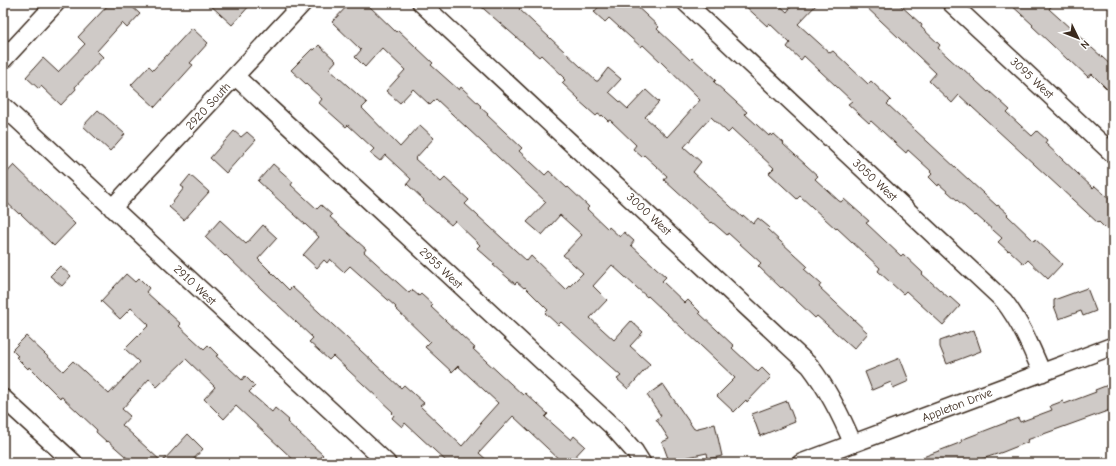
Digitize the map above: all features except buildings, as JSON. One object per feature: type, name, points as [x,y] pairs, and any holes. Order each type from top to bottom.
[{"type":"street","points":[[3,60],[56,3]]},
{"type":"street","name":"2920 South","points":[[112,208],[303,3]]},
{"type":"street","name":"3000 West","points":[[421,3],[810,366],[824,384],[834,401],[853,444]]},
{"type":"street","name":"3050 West","points":[[686,3],[1004,301],[1023,330],[1042,373]]},
{"type":"street","name":"3095 West","points":[[951,3],[1113,154]]},
{"type":"street","name":"2955 West","points":[[235,76],[612,426],[642,463]]},
{"type":"street","name":"2910 West","points":[[3,106],[387,463]]},
{"type":"street","name":"Appleton Drive","points":[[801,463],[1113,346]]},
{"type":"street","points":[[3,398],[74,463]]}]
